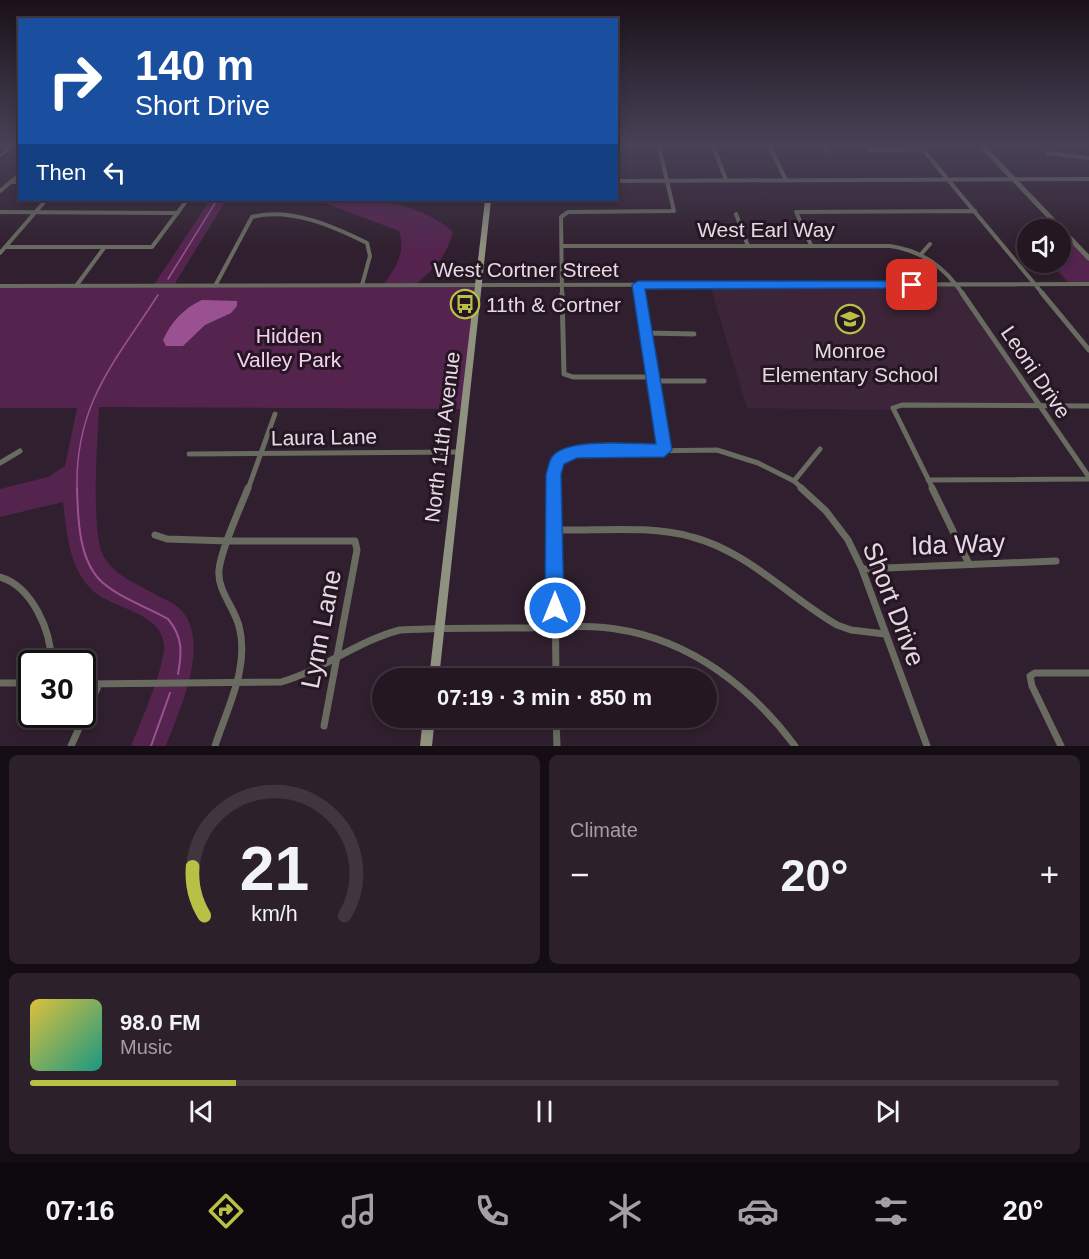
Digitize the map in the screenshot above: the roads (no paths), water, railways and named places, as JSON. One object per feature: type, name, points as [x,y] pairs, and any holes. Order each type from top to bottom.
[{"type":"main road","name":"North 11th Avenue","points":[[435,668],[488,201]]},
{"type":"main road","points":[[426,746],[428,728]]},
{"type":"street","points":[[618,181],[679,181]]},
{"type":"street","points":[[668,181],[674,211],[563,214],[560,285],[565,375],[704,381]]},
{"type":"street","points":[[951,181],[1089,350]]},
{"type":"street","points":[[1015,181],[1089,258]]},
{"type":"street","points":[[0,191],[10,182],[18,182]]},
{"type":"street","points":[[0,253],[45,201]]},
{"type":"street","points":[[6,247],[154,246],[186,201]]},
{"type":"street","points":[[811,245],[796,212],[975,211]]},
{"type":"street","points":[[0,212],[178,213]]},
{"type":"street","points":[[736,214],[748,246]]},
{"type":"street","points":[[215,286],[255,215],[295,216],[367,243],[370,256],[362,285]]},
{"type":"street","points":[[922,253],[930,244]]},
{"type":"street","name":"West Earl Way","points":[[562,246],[894,246],[922,253],[944,268],[956,284]]},
{"type":"street","points":[[76,286],[104,248]]},
{"type":"street","name":"Leoni Drive","points":[[956,284],[1089,478]]},
{"type":"street","name":"West Cortner Street","points":[[0,286],[1089,284]]},
{"type":"street","points":[[638,285],[664,450]]},
{"type":"street","points":[[646,333],[694,333]]},
{"type":"street","points":[[969,564],[893,408],[902,405],[1089,406]]},
{"type":"street","points":[[215,746],[242,660],[242,640],[219,575],[228,541],[275,414]]},
{"type":"street","points":[[794,481],[820,449]]},
{"type":"street","points":[[0,463],[20,451]]},
{"type":"street","name":"Short Drive","points":[[555,530],[554,467],[562,456],[577,451],[724,452],[765,466],[794,481],[840,528],[862,569],[927,746]]},
{"type":"street","name":"Laura Lane","points":[[189,454],[459,452]]},
{"type":"street","points":[[928,480],[1089,478]]},
{"type":"street","points":[[556,668],[555,530],[669,532],[687,536],[712,544],[740,558],[837,625],[851,630],[885,634]]},
{"type":"street","points":[[155,535],[167,539],[228,541]]},
{"type":"street","name":"Lynn Lane","points":[[228,541],[355,541],[357,550],[324,726]]},
{"type":"street","name":"Ida Way","points":[[862,569],[1056,561]]},
{"type":"street","points":[[0,576],[9,577],[18,583],[41,620],[53,646],[53,650]]},
{"type":"street","points":[[71,746],[99,684],[287,681],[391,631],[439,628],[554,628],[616,629],[662,641],[683,650],[713,667],[758,702],[782,727],[795,746]]},
{"type":"street","points":[[1061,746],[1032,686],[1030,676],[1035,673],[1089,673]]},
{"type":"street","points":[[0,683],[18,683]]},
{"type":"street","points":[[556,728],[556,746]]},
{"type":"waterway","points":[[168,279],[216,201]]},
{"type":"waterway","points":[[77,488],[78,459],[90,408],[113,364],[158,295]]},
{"type":"waterway","points":[[77,488],[81,538],[88,562],[94,573],[109,588],[168,619],[179,639],[178,674]]},
{"type":"waterway","points":[[151,746],[170,693]]},
{"type":"place","name":"11th & Cortner","points":[[465,304]]},
{"type":"place","name":"Monroe Elementary School","points":[[850,319]]},
{"type":"park label","name":"Hidden Valley Park","points":[[289,347]]}]
